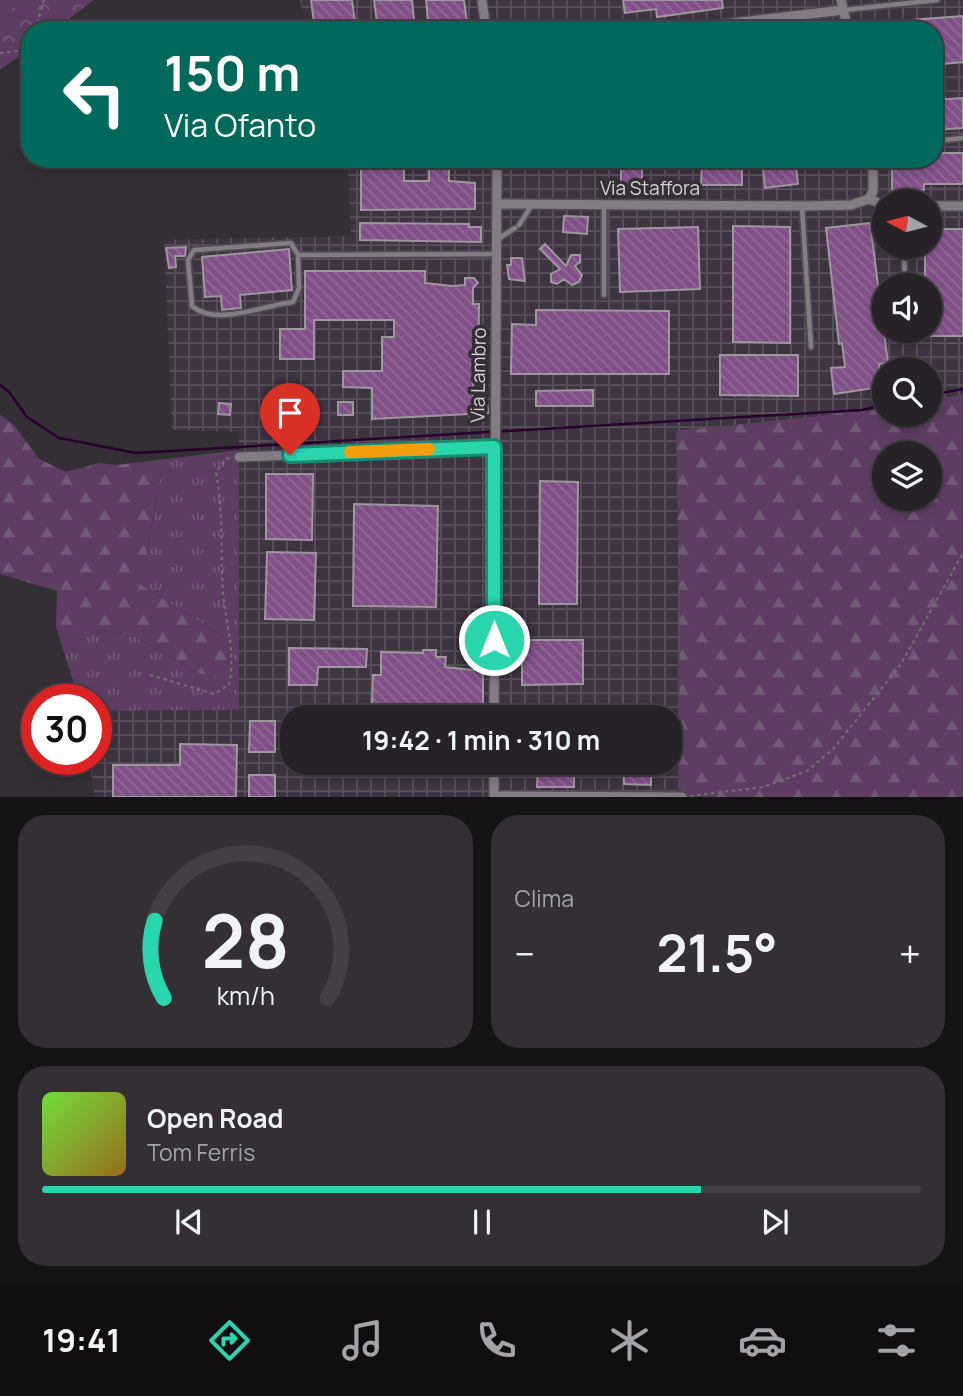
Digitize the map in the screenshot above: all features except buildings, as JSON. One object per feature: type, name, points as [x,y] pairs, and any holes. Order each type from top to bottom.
[{"type":"street","points":[[482,0],[485,21]]},
{"type":"street","points":[[734,21],[842,5]]},
{"type":"street","name":"Via Lambro","points":[[494,705],[497,168]]},
{"type":"street","points":[[872,200],[869,199],[873,191],[873,168]]},
{"type":"street","name":"Via Staffora","points":[[497,204],[802,206],[851,205],[869,199]]},
{"type":"street","points":[[942,205],[963,206]]},
{"type":"street","points":[[239,457],[494,444]]},
{"type":"street","points":[[494,775],[494,797],[682,797]]},
{"type":"lane","points":[[842,5],[937,0]]},
{"type":"lane","points":[[943,140],[963,138]]},
{"type":"lane","points":[[497,240],[517,226],[532,204]]},
{"type":"lane","points":[[604,205],[604,295]]},
{"type":"lane","points":[[802,206],[811,348]]},
{"type":"lane","points":[[291,243],[298,255],[299,288],[293,302],[228,314],[200,312],[192,306],[188,260],[194,250],[291,243]]},
{"type":"lane","points":[[298,255],[496,254]]},
{"type":"path","points":[[38,21],[44,0]]},
{"type":"path","points":[[0,53],[21,50]]},
{"type":"path","points":[[150,675],[214,694],[229,685],[233,643],[223,593],[223,539],[216,472],[225,459],[239,457]]},
{"type":"path","points":[[682,797],[763,787],[807,771],[833,750],[901,664],[963,553]]},
{"type":"shaded area","points":[[300,0],[963,0],[963,394],[942,398],[942,357],[872,357],[872,411],[680,638],[679,705],[280,705],[280,775],[678,775],[678,797],[95,797],[91,775],[112,775],[112,711],[239,710],[239,432],[172,430],[164,240],[351,236],[346,168],[943,168],[943,21],[306,21]]},
{"type":"green space","points":[[0,0],[94,0],[66,21],[21,21],[21,55],[0,70]]},
{"type":"green space","points":[[0,0],[23,0],[0,19]]},
{"type":"green space","points":[[963,394],[963,797],[678,797],[678,775],[682,775],[682,705],[679,705],[676,431],[872,410],[872,427],[942,427],[942,398]]},
{"type":"green space","points":[[0,415],[14,425],[39,459],[66,472],[99,463],[117,465],[150,461],[161,473],[141,585],[230,641],[224,678],[196,672],[134,636],[103,630],[70,637],[56,627],[57,591],[0,574]]},
{"type":"green space","points":[[239,450],[239,710],[112,711],[112,684],[74,684],[56,627],[70,637],[103,630],[134,636],[196,672],[230,641],[141,585],[161,474],[150,461]]},
{"type":"waterway","points":[[0,385],[9,392],[27,417],[59,438],[136,453],[872,408]]},
{"type":"waterway","points":[[942,393],[963,389]]},
{"type":"slow traffic","points":[[350,452],[429,449]]},
{"type":"route","points":[[290,455],[494,447],[494,640]]}]
